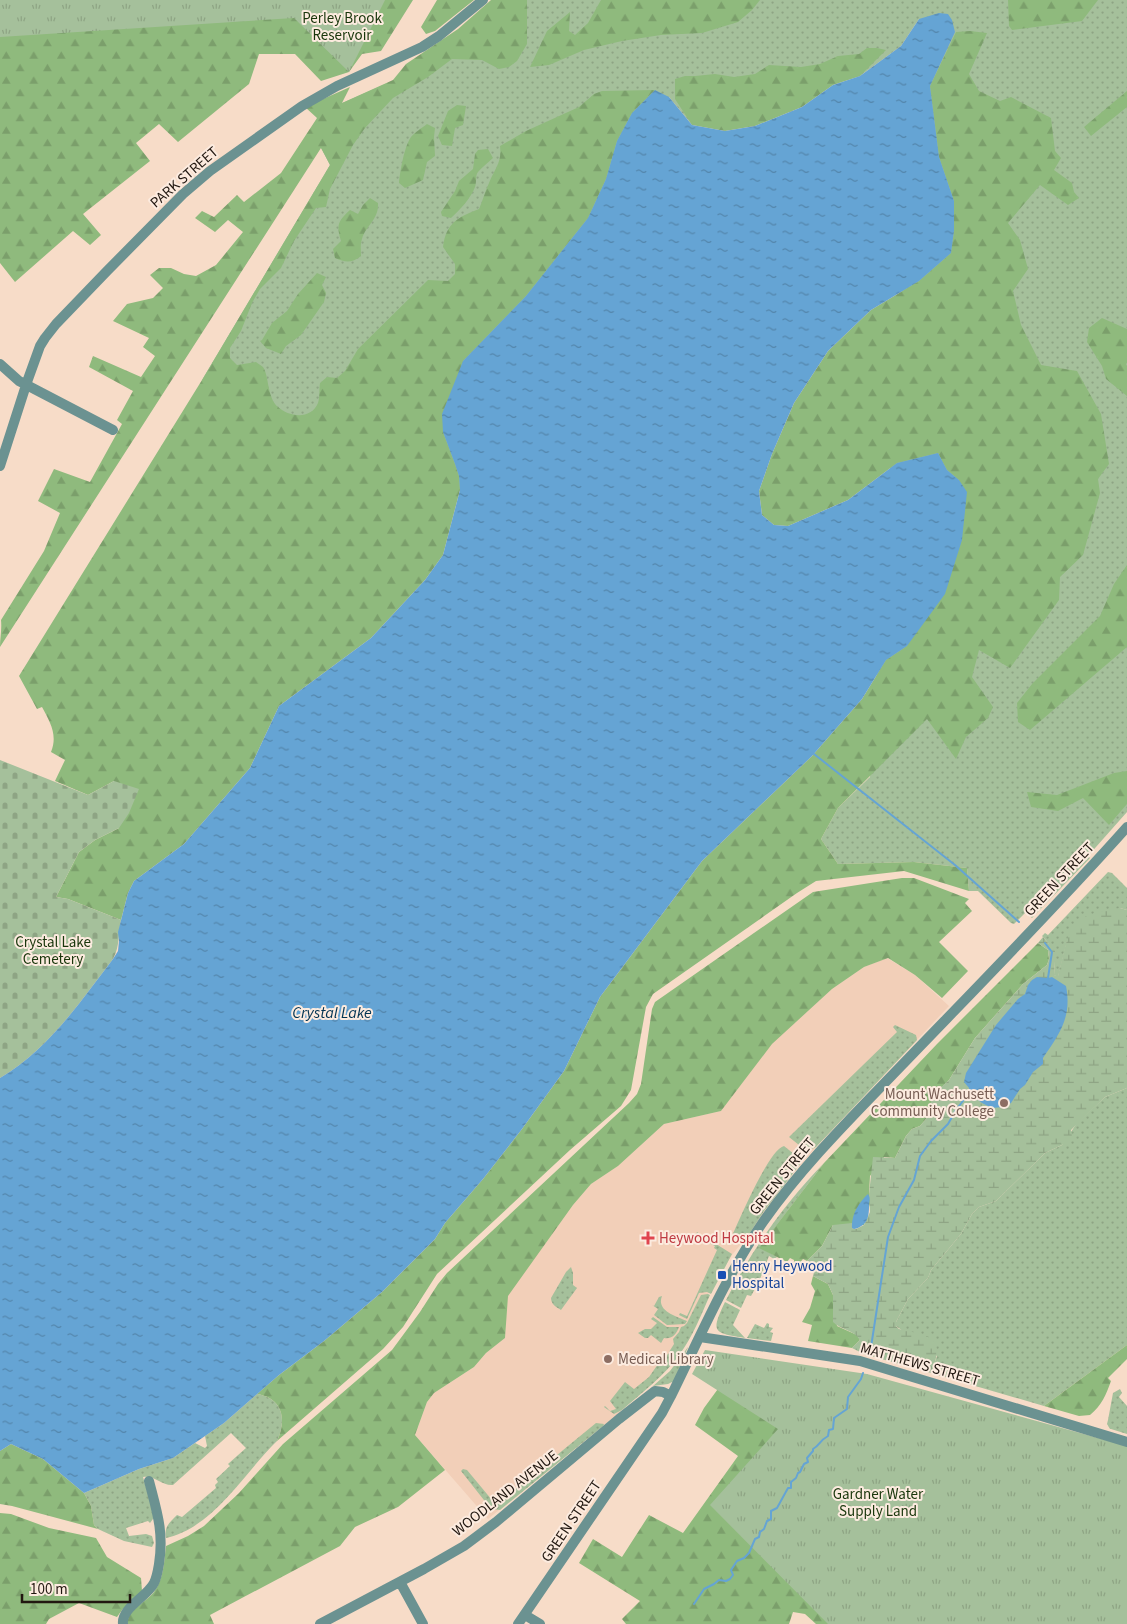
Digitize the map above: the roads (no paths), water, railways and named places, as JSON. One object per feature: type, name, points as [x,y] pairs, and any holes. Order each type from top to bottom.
[{"type":"street","name":"PARK STREET","points":[[0,466],[40,346],[51,330],[197,181],[302,106],[344,83],[422,47],[439,36],[483,0]]},
{"type":"street","points":[[0,364],[13,377],[26,385],[112,430]]},
{"type":"street","name":"GREEN STREET","points":[[518,1624],[672,1396],[729,1277],[768,1215],[824,1147],[1127,827]]},
{"type":"street","name":"MATTHEWS STREET","points":[[700,1338],[860,1361],[1127,1442]]},
{"type":"street","name":"WOODLAND AVENUE","points":[[320,1624],[400,1582],[480,1534],[650,1395],[660,1391],[672,1396]]},
{"type":"street","points":[[123,1624],[123,1617],[126,1612],[146,1594],[154,1583],[157,1572],[162,1539],[149,1481]]},
{"type":"street","points":[[400,1582],[423,1624]]},
{"type":"street","points":[[525,1615],[540,1624]]},
{"type":"water","name":"Crystal Lake","points":[[939,13],[948,14],[952,20],[955,32],[930,86],[939,157],[954,201],[954,231],[951,253],[919,281],[871,310],[828,351],[794,403],[772,454],[759,491],[762,515],[774,525],[788,526],[848,500],[897,463],[938,453],[947,470],[959,480],[967,492],[962,540],[945,594],[907,646],[886,660],[862,699],[812,756],[702,861],[600,997],[564,1071],[522,1129],[483,1179],[445,1223],[435,1239],[382,1292],[324,1341],[279,1375],[224,1423],[173,1458],[139,1469],[84,1493],[43,1459],[11,1444],[0,1451],[0,1078],[33,1054],[48,1039],[113,959],[118,951],[118,932],[128,893],[134,881],[184,844],[250,768],[279,706],[371,638],[425,580],[443,555],[460,490],[459,476],[443,432],[442,414],[463,361],[526,296],[588,218],[606,179],[617,141],[632,113],[655,90],[669,97],[692,125],[725,131],[755,126],[802,107],[833,85],[860,76],[901,46],[919,19]]},
{"type":"water","points":[[1037,977],[1052,977],[1066,986],[1066,1016],[1055,1041],[1043,1058],[1043,1064],[1033,1072],[1011,1103],[1003,1107],[992,1108],[969,1093],[969,1088],[964,1082],[966,1073],[996,1025],[1018,999],[1025,994],[1028,985]]},
{"type":"water","points":[[868,1194],[870,1200],[868,1218],[862,1226],[854,1229],[852,1228],[852,1223],[854,1214]]},
{"type":"waterway","points":[[814,754],[955,865],[1019,922]]},
{"type":"waterway","points":[[1045,943],[1052,952],[1048,978]]},
{"type":"waterway","points":[[871,1347],[888,1237],[899,1207],[914,1180],[920,1156],[931,1141],[948,1124],[969,1093]]},
{"type":"waterway","points":[[694,1604],[704,1589],[719,1580],[726,1581],[733,1575],[731,1570],[737,1561],[749,1553],[755,1539],[759,1537],[767,1521],[771,1519],[771,1511],[777,1508],[788,1488],[791,1488],[791,1482],[796,1478],[804,1464],[808,1462],[807,1458],[813,1449],[828,1436],[829,1430],[833,1429],[834,1418],[847,1409],[848,1397],[863,1373]]},
{"type":"place","name":"Mount Wachusett Community College","points":[[1004,1103]]},
{"type":"place","name":"Heywood Hospital","points":[[648,1238]]},
{"type":"place","name":"Henry Heywood Hospital","points":[[722,1275]]},
{"type":"place","name":"Medical Library","points":[[608,1359]]},
{"type":"park label","name":"Perley Brook Reservoir","points":[[342,26]]},
{"type":"park label","name":"Crystal Lake Cemetery","points":[[53,950]]},
{"type":"park label","name":"Gardner Water Supply Land","points":[[878,1502]]}]
